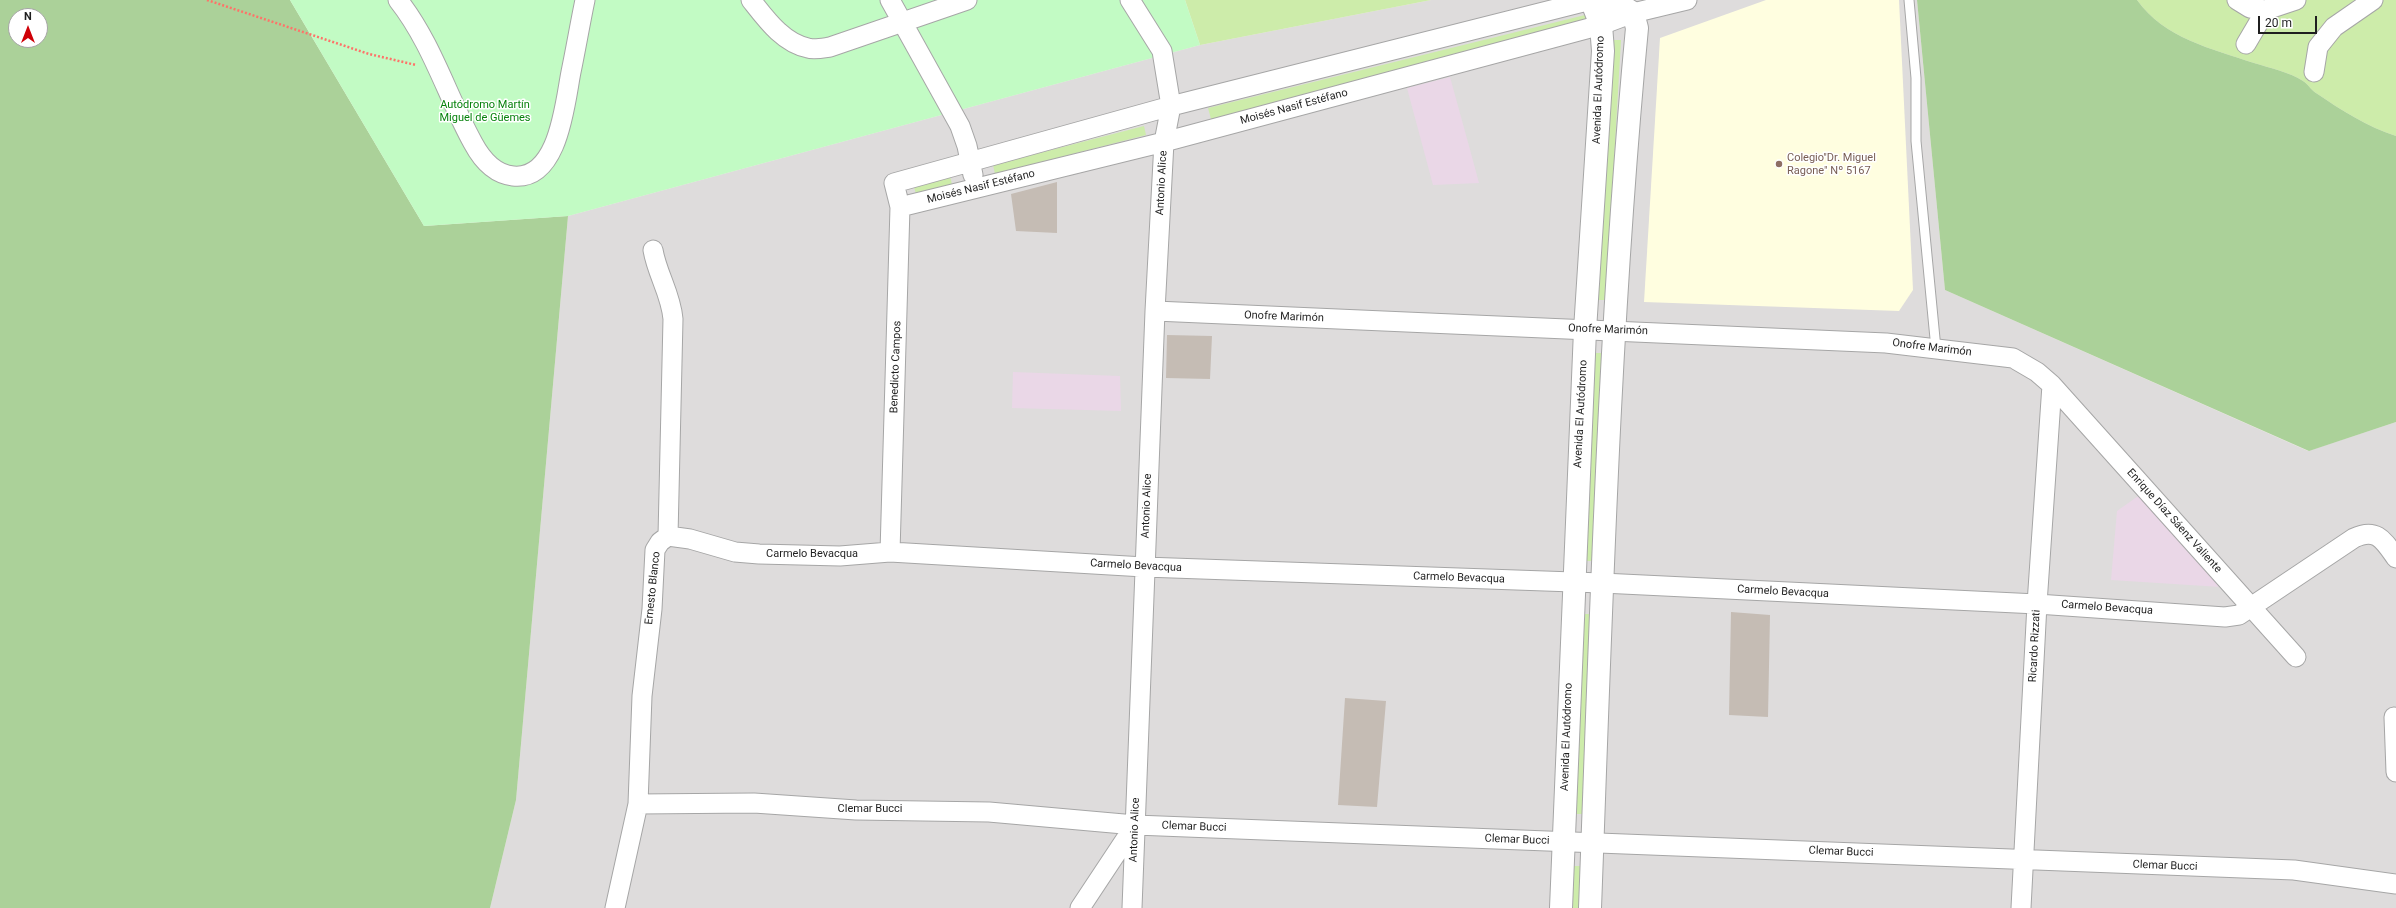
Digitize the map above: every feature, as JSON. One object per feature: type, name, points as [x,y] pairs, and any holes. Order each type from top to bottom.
[{"type":"street","points":[[398,0],[438,67],[473,143],[484,160],[506,175],[516,176],[531,173],[543,164],[557,137],[585,0]]},
{"type":"street","points":[[751,0],[775,29],[792,42],[808,49],[830,47],[967,0]]},
{"type":"street","points":[[890,0],[960,126],[967,146],[976,188]]},
{"type":"street","points":[[1130,0],[1162,51],[1171,106]]},
{"type":"street","points":[[970,163],[1171,106],[1591,0],[1618,4],[1633,13],[1637,28],[1623,174],[1614,330],[1602,583],[1590,908]]},
{"type":"street","name":"Avenida El Autódromo","points":[[1561,908],[1573,582],[1585,330],[1603,51],[1601,25],[1591,0]]},
{"type":"street","name":"Moisés Nasif Estéfano","points":[[900,208],[1164,142],[1601,25],[1633,13],[1687,0]]},
{"type":"street","points":[[2237,0],[2250,8],[2266,10],[2296,0]]},
{"type":"street","points":[[2314,72],[2318,47],[2334,27],[2373,0]]},
{"type":"street","points":[[2246,44],[2266,10]]},
{"type":"street","name":"Antonio Alice","points":[[1132,908],[1155,312],[1164,142],[1171,106]]},
{"type":"street","name":"Benedicto Campos","points":[[890,552],[900,208],[894,183],[970,163]]},
{"type":"street","points":[[653,250],[656,267],[672,305],[673,319],[668,536]]},
{"type":"street","name":"Onofre Marimón","points":[[1155,312],[1614,330],[1886,343],[2013,358],[2037,372],[2052,385]]},
{"type":"street","name":"Ricardo Rizzati","points":[[2021,908],[2037,604],[2052,385]]},
{"type":"street","name":"Enrique Díaz Sáenz Valiente","points":[[2052,385],[2296,657]]},
{"type":"street","name":"Carmelo Bevacqua","points":[[668,536],[690,539],[735,552],[759,554],[840,556],[890,552],[1144,567],[1602,583],[2037,604],[2225,617],[2239,615],[2363,533],[2378,536],[2386,542],[2396,558]]},
{"type":"street","name":"Ernesto Blanco","points":[[615,908],[638,804],[642,696],[652,609],[655,550],[660,542],[668,536]]},
{"type":"street","points":[[2394,717],[2396,772]]},
{"type":"street","name":"Clemar Bucci","points":[[638,804],[754,803],[856,810],[989,812],[1135,825],[2024,858],[2154,866],[2294,870],[2396,884]]},
{"type":"street","points":[[1080,908],[1135,825]]},
{"type":"lane","points":[[1909,0],[1916,78],[1916,140],[1936,348]]},
{"type":"path","points":[[207,0],[369,54],[401,62],[438,67]]},
{"type":"shaded area","points":[[1431,0],[1917,0],[1945,290],[2308,451],[2396,422],[2396,908],[490,908],[516,800],[568,216],[1200,45]]},
{"type":"shaded area","name":"Colegio\"Dr. Miguel Ragone\" Nº 5167","points":[[1766,0],[1899,0],[1913,290],[1899,311],[1644,302],[1660,38]]},
{"type":"shaded area","points":[[1450,77],[1479,183],[1433,185],[1407,88]]},
{"type":"shaded area","points":[[1013,372],[1120,376],[1121,411],[1012,408]]},
{"type":"shaded area","points":[[2141,494],[2221,587],[2111,580],[2117,511]]},
{"type":"green space","points":[[0,0],[290,0],[424,226],[568,216],[516,800],[490,908],[0,908]]},
{"type":"green space","name":"Autódromo Martín Miguel de Güemes","points":[[290,0],[1185,0],[1200,45],[568,216],[424,226]]},
{"type":"green space","points":[[1185,0],[1431,0],[1200,45]]},
{"type":"green space","points":[[1917,0],[2137,0],[2148,13],[2175,33],[2206,47],[2292,75],[2303,81],[2314,92],[2345,112],[2375,128],[2396,136],[2396,422],[2309,451],[1945,290]]},
{"type":"green space","points":[[2137,0],[2396,0],[2396,136],[2375,128],[2345,112],[2314,92],[2303,81],[2292,75],[2206,47],[2175,33],[2148,13]]},
{"type":"green space","points":[[1585,15],[1588,25],[1211,119],[1208,108]]},
{"type":"green space","points":[[1613,40],[1621,40],[1606,300],[1598,300]]},
{"type":"green space","points":[[1144,126],[1146,135],[995,174],[993,165]]},
{"type":"green space","points":[[950,175],[952,185],[916,194],[913,184]]},
{"type":"green space","points":[[1594,353],[1602,353],[1592,561],[1584,561]]},
{"type":"green space","points":[[1583,614],[1591,614],[1582,814],[1574,814]]},
{"type":"green space","points":[[1572,866],[1580,866],[1579,908],[1571,908]]},
{"type":"building","points":[[1057,182],[1057,233],[1016,231],[1011,194]]},
{"type":"building","points":[[1167,335],[1212,336],[1210,379],[1166,378]]},
{"type":"building","points":[[1731,612],[1770,615],[1768,717],[1729,715]]},
{"type":"building","points":[[1345,698],[1386,701],[1377,807],[1338,805]]},
{"type":"place","name":"Colegio\"Dr. Miguel Ragone\" Nº 5167","points":[[1779,164]]}]
